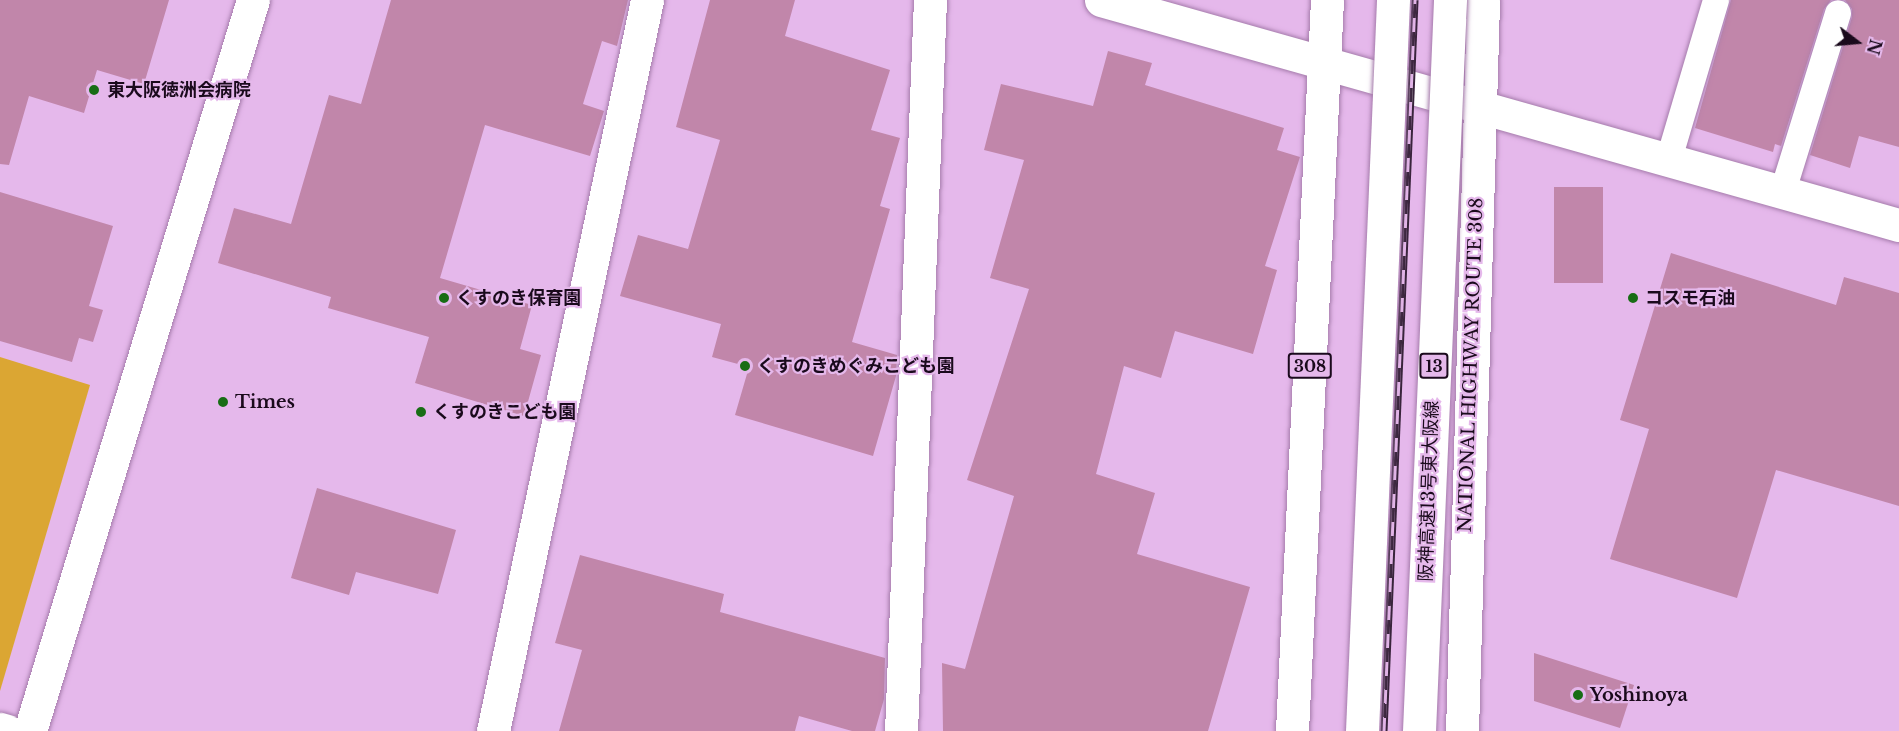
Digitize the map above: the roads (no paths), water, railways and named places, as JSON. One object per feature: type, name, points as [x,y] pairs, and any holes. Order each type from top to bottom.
[{"type":"main road","points":[[30,731],[253,0]]},
{"type":"main road","points":[[494,731],[647,0]]},
{"type":"main road","points":[[901,731],[930,0]]},
{"type":"main road","points":[[1101,0],[1899,225]]},
{"type":"main road","name":"308","points":[[1292,731],[1327,0]]},
{"type":"main road","points":[[1362,731],[1393,0]]},
{"type":"main road","name":"阪神高速13号東大阪線","points":[[1419,731],[1450,0]]},
{"type":"main road","name":"NATIONAL HIGHWAY ROUTE 308","points":[[1462,731],[1478,105],[1483,0]]},
{"type":"main road","points":[[0,729],[7,731]]},
{"type":"lane","points":[[1669,159],[1716,0]]},
{"type":"lane","points":[[1783,191],[1838,13]]},
{"type":"railway","points":[[1384,731],[1415,0]]},
{"type":"railway","points":[[1408,731],[1446,0]]},
{"type":"place","name":"東大阪徳洲会病院","points":[[94,90]]},
{"type":"place","name":"くすのき保育園","points":[[444,298]]},
{"type":"place","name":"コスモ石油","points":[[1633,298]]},
{"type":"place","name":"くすのきめぐみこども園","points":[[745,366]]},
{"type":"place","name":"Times","points":[[223,402]]},
{"type":"place","name":"くすのきこども園","points":[[421,412]]},
{"type":"place","name":"Yoshinoya","points":[[1578,695]]}]
